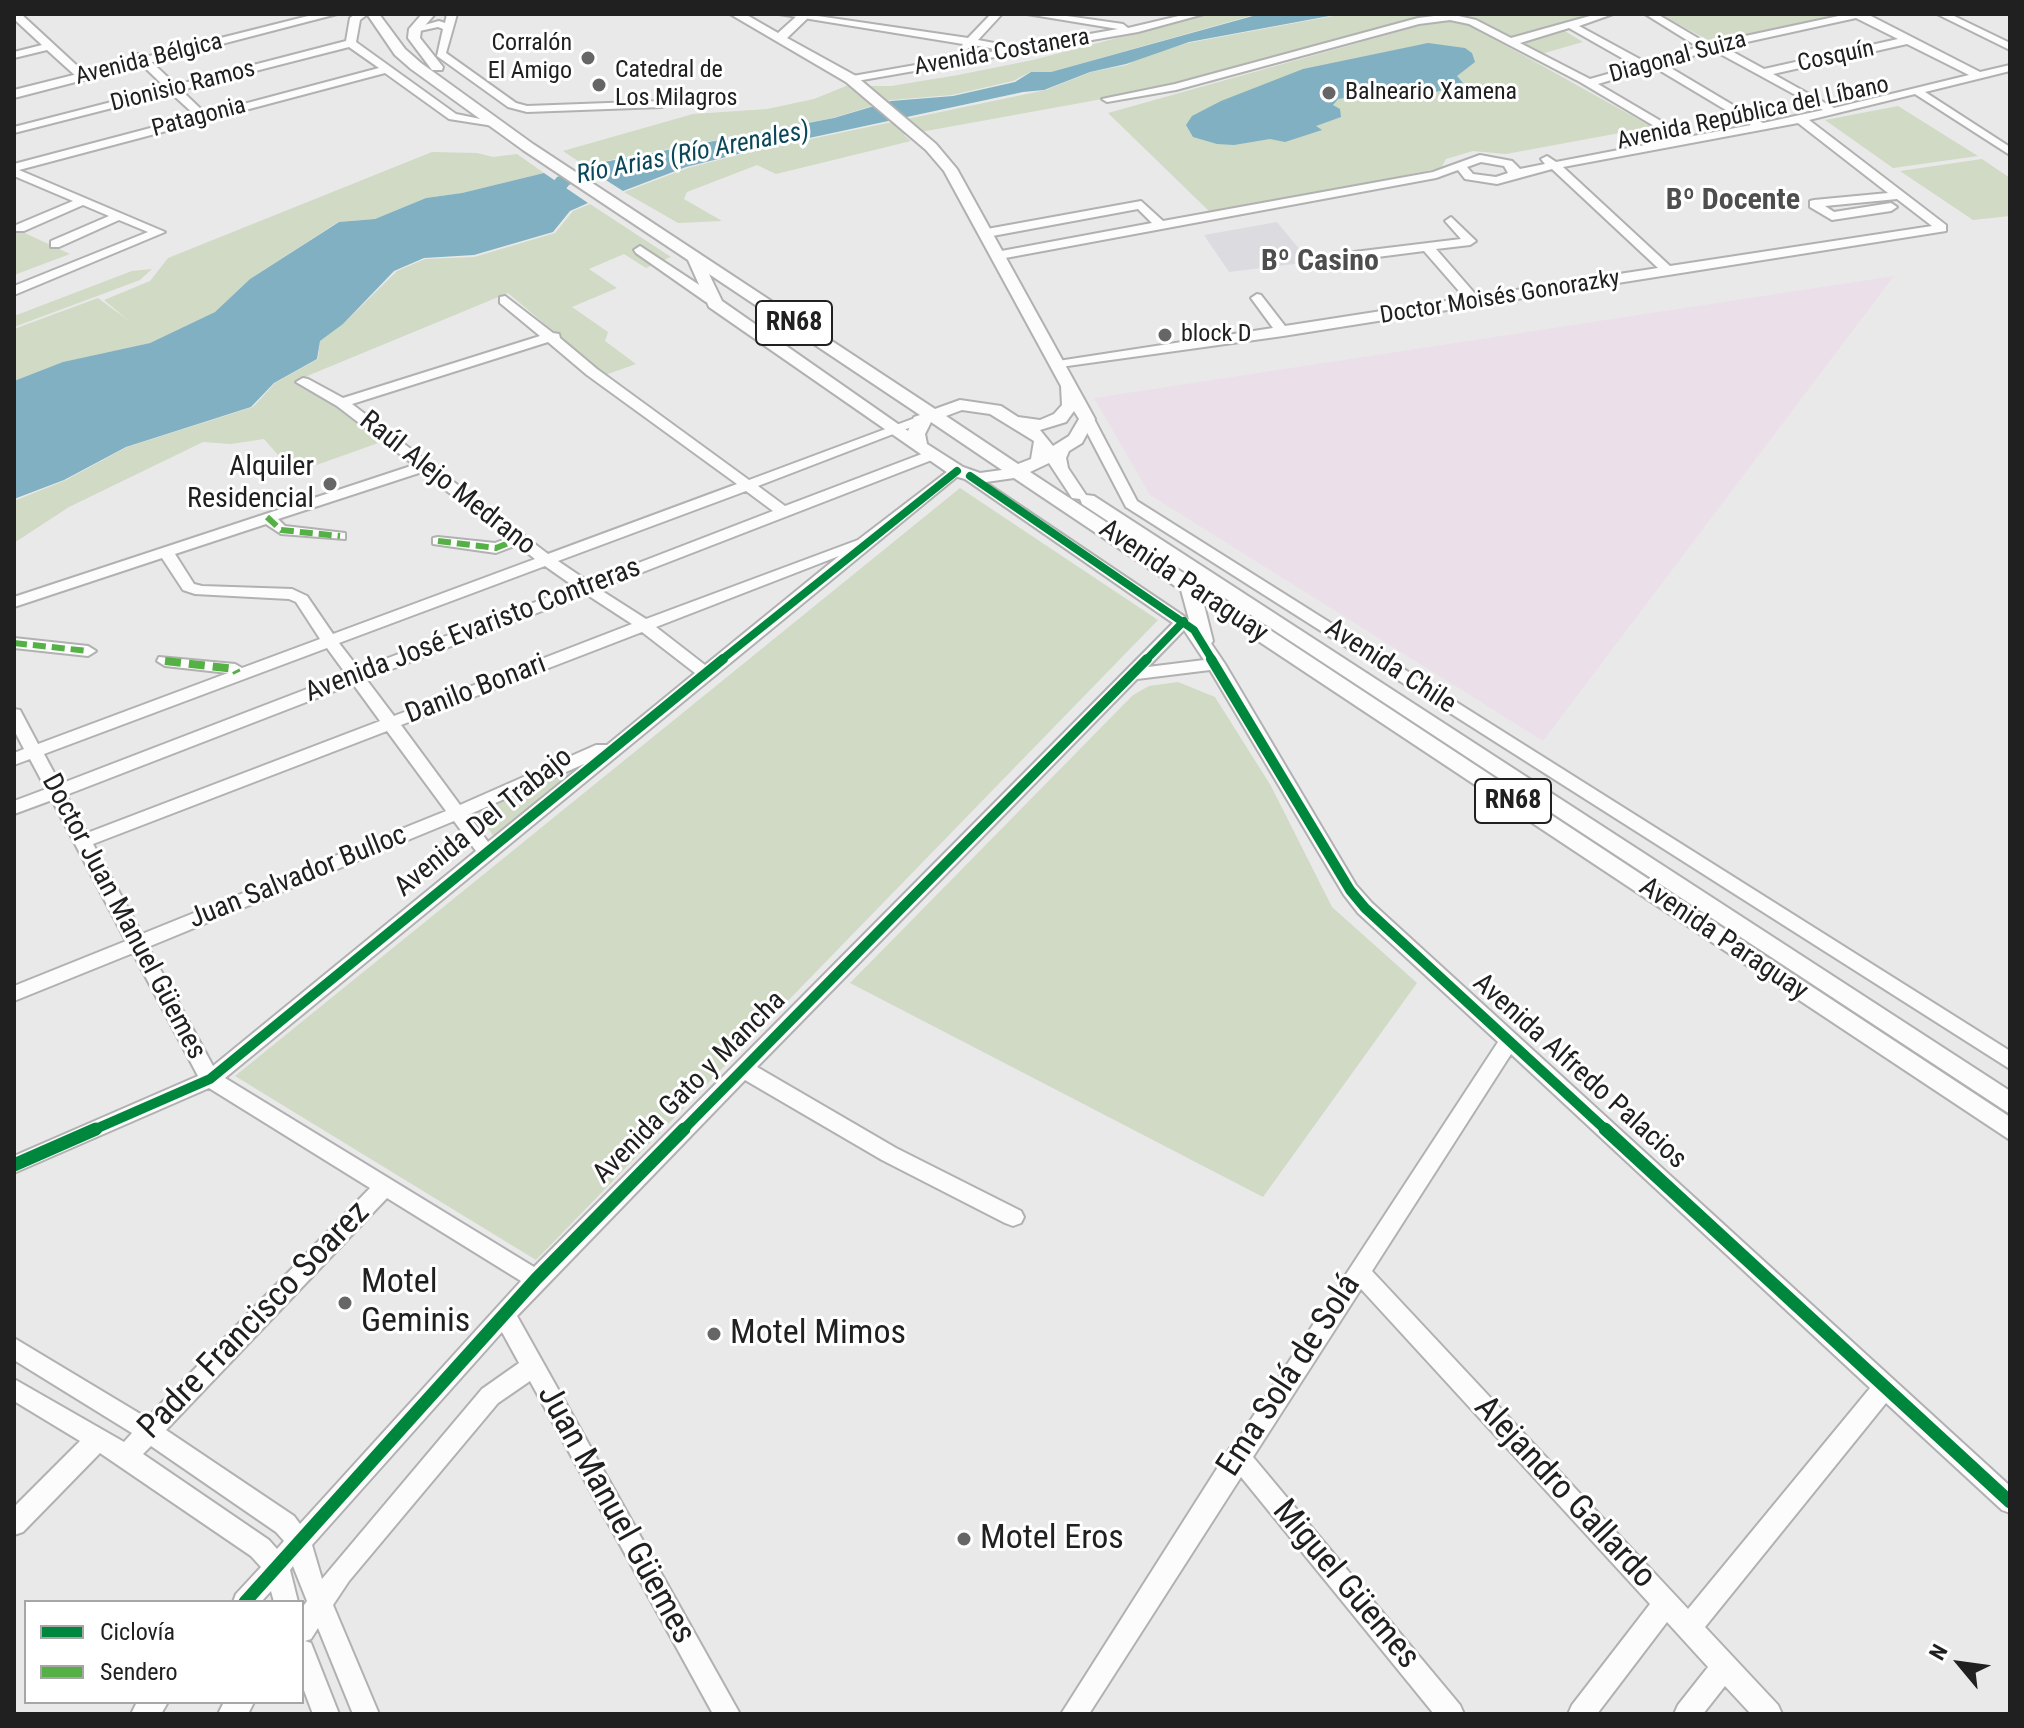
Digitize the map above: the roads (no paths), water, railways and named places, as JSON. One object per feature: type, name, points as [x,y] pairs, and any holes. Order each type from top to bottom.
[{"type":"main road","name":"Avenida Bélgica","points":[[14,91],[309,14]]},
{"type":"main road","name":"Avenida Bélgica","points":[[141,58],[331,14]]},
{"type":"main road","name":"Avenida Paraguay","points":[[373,14],[400,52],[496,125],[534,145],[664,230],[932,415]]},
{"type":"main road","points":[[736,14],[781,37],[854,82]]},
{"type":"main road","points":[[415,29],[427,15]]},
{"type":"main road","points":[[781,37],[805,15]]},
{"type":"main road","name":"Avenida Paraguay","points":[[415,29],[416,45],[429,61],[534,145]]},
{"type":"main road","name":"Avenida Chile","points":[[854,82],[945,161],[1004,261],[1087,419]]},
{"type":"main road","name":"Avenida Paraguay","points":[[664,230],[694,256],[932,415],[1029,466],[1074,501],[1189,605],[2010,1130]]},
{"type":"main road","points":[[694,256],[711,299],[892,430],[971,475],[1017,484],[1074,501]]},
{"type":"main road","points":[[1014,421],[1033,425],[1060,418],[1070,406],[1067,382]]},
{"type":"main road","points":[[925,450],[916,434],[932,415],[979,405],[1014,421],[1045,442],[1029,466]]},
{"type":"main road","points":[[971,475],[1029,466],[1065,447],[1082,433],[1087,419]]},
{"type":"main road","points":[[1065,447],[1057,464],[1074,501]]},
{"type":"main road","name":"Avenida Paraguay","points":[[1074,501],[2010,1104]]},
{"type":"street","points":[[15,14],[20,26],[49,46],[80,74]]},
{"type":"street","points":[[363,14],[355,18],[351,43],[384,70],[453,117],[496,125]]},
{"type":"street","points":[[452,14],[441,54],[520,108],[662,104]]},
{"type":"street","points":[[784,14],[1026,50]]},
{"type":"street","points":[[950,64],[997,14]]},
{"type":"street","points":[[1032,14],[1138,29]]},
{"type":"street","name":"Avenida Costanera","points":[[854,82],[1138,29],[1199,14]]},
{"type":"street","points":[[1512,43],[1608,14]]},
{"type":"street","points":[[1650,14],[1832,111]]},
{"type":"street","points":[[1860,14],[1978,75]]},
{"type":"street","name":"Diagonal Suiza","points":[[1589,83],[1710,47],[1860,14]]},
{"type":"street","points":[[1942,14],[2010,47]]},
{"type":"street","points":[[1107,99],[1176,87],[1433,17],[1461,18],[1589,83],[1676,131],[1687,141]]},
{"type":"street","points":[[415,29],[439,24],[450,29]]},
{"type":"street","points":[[1568,24],[1650,64],[1762,127]]},
{"type":"street","name":"Cosquín","points":[[1763,73],[1909,40]]},
{"type":"street","name":"Dionisio Ramos","points":[[14,130],[351,43]]},
{"type":"street","points":[[14,55],[49,46]]},
{"type":"street","points":[[141,58],[203,117]]},
{"type":"street","name":"Avenida República del Líbano","points":[[1461,166],[1469,160],[1541,155],[1748,117],[2010,58]]},
{"type":"street","name":"Avenida República del Líbano","points":[[1481,180],[1497,181],[1554,165],[1800,119],[2010,68]]},
{"type":"street","name":"Patagonia","points":[[14,170],[384,70]]},
{"type":"street","points":[[1917,91],[2010,152]]},
{"type":"street","points":[[1800,119],[1899,195]]},
{"type":"street","points":[[1541,155],[1668,271]]},
{"type":"street","points":[[1493,159],[1513,168],[1513,176]]},
{"type":"street","points":[[1004,261],[1289,208],[1436,175],[1461,166],[1464,173],[1481,180]]},
{"type":"street","points":[[14,170],[159,232],[14,291]]},
{"type":"street","points":[[14,186],[28,177]]},
{"type":"street","points":[[1289,208],[1481,180]]},
{"type":"street","points":[[1891,207],[1832,216],[1814,204],[1899,195]]},
{"type":"street","name":"Doctor Moisés Gonorazky","points":[[1058,365],[1942,228],[1899,195]]},
{"type":"street","points":[[20,228],[84,200]]},
{"type":"street","points":[[987,233],[1141,205],[1162,227]]},
{"type":"street","points":[[55,244],[120,215]]},
{"type":"street","points":[[1057,220],[1076,242]]},
{"type":"street","points":[[1004,261],[1076,242],[1162,227],[1230,220]]},
{"type":"street","points":[[1354,256],[1470,241],[1451,221]]},
{"type":"street","points":[[1427,246],[1475,302]]},
{"type":"street","points":[[640,250],[711,299]]},
{"type":"street","points":[[1257,298],[1283,332]]},
{"type":"street","points":[[505,300],[554,337],[592,372],[784,512]]},
{"type":"street","points":[[342,403],[528,342],[554,337]]},
{"type":"street","name":"Raúl Alejo Medrano","points":[[303,382],[342,403],[543,558],[642,624],[705,673]]},
{"type":"street","name":"Avenida José Evaristo Contreras","points":[[14,759],[543,558],[749,485],[932,415]]},
{"type":"street","name":"Avenida Chile","points":[[1087,419],[1131,504],[2010,1061]]},
{"type":"street","points":[[1065,447],[1099,446]]},
{"type":"street","name":"Avenida José Evaristo Contreras","points":[[14,808],[784,512],[925,450]]},
{"type":"street","points":[[14,602],[425,466]]},
{"type":"street","name":"Avenida Del Trabajo","points":[[14,1165],[210,1079],[869,539],[971,475]]},
{"type":"street","name":"Avenida Alfredo Palacios","points":[[971,475],[1189,605],[1203,641],[1350,890],[1393,936],[1510,1040],[2010,1502]]},
{"type":"street","points":[[267,517],[281,530],[340,536]]},
{"type":"street","points":[[438,541],[496,548],[519,539]]},
{"type":"street","name":"Danilo Bonari","points":[[84,841],[869,539]]},
{"type":"street","points":[[165,550],[188,587],[200,591],[292,594],[302,599],[354,675],[486,852]]},
{"type":"street","name":"Avenida Gato y Mancha","points":[[247,1600],[536,1279],[1132,674],[1189,605]]},
{"type":"street","points":[[14,643],[88,651]]},
{"type":"street","points":[[165,661],[235,669],[237,673]]},
{"type":"street","points":[[1132,674],[1217,664]]},
{"type":"street","name":"Doctor Juan Manuel Güemes","points":[[14,714],[210,1079],[536,1279]]},
{"type":"street","name":"Juan Salvador Bulloc","points":[[14,994],[457,813],[625,739]]},
{"type":"street","name":"Ema Solá de Solá","points":[[1084,1710],[1238,1456],[1510,1040]]},
{"type":"street","points":[[743,1069],[889,1154],[1013,1217]]},
{"type":"street","name":"Padre Francisco Soarez","points":[[126,1456],[147,1430],[385,1186]]},
{"type":"street","name":"Alejandro Gallardo","points":[[1358,1271],[1769,1714]]},
{"type":"street","name":"Juan Manuel Güemes","points":[[504,1314],[727,1714]]},
{"type":"street","points":[[14,1348],[147,1430],[285,1524],[299,1542],[320,1603],[366,1714]]},
{"type":"street","points":[[304,1627],[340,1573],[490,1396],[532,1367]]},
{"type":"street","points":[[1689,1627],[1885,1387]]},
{"type":"street","points":[[14,1389],[126,1456],[260,1548],[277,1567],[285,1600]]},
{"type":"street","name":"Padre Francisco Soarez","points":[[14,1524],[98,1439]]},
{"type":"street","name":"Miguel Güemes","points":[[1238,1456],[1451,1714]]},
{"type":"street","points":[[1581,1714],[1666,1604]]},
{"type":"street","points":[[304,1657],[326,1714]]},
{"type":"street","points":[[1687,1714],[1725,1666]]},
{"type":"water","points":[[1260,14],[1340,14],[1189,42],[1126,64],[1090,72],[1044,90],[758,149],[686,167],[623,191],[584,166],[834,118],[891,101],[953,96],[1015,82],[1031,72],[1051,72]]},
{"type":"water","name":"Balneario Xamena","points":[[1428,43],[1465,48],[1472,53],[1475,62],[1457,76],[1463,83],[1430,94],[1422,91],[1396,100],[1365,95],[1338,99],[1333,105],[1340,109],[1341,117],[1316,126],[1322,130],[1285,142],[1270,139],[1234,145],[1217,144],[1193,137],[1186,125],[1192,116],[1221,101],[1303,69]]},
{"type":"water","points":[[544,173],[588,203],[570,211],[553,232],[474,255],[424,258],[394,271],[343,324],[320,341],[317,359],[274,383],[251,407],[126,447],[64,480],[14,499],[14,381],[63,362],[150,343],[215,312],[250,279],[339,222],[375,219],[426,198],[462,193]]},
{"type":"waterway","name":"Río Arias (Río Arenales)","points":[[539,211],[563,181],[593,169],[622,164]]},
{"type":"place","name":"Corralón El Amigo","points":[[588,58]]},
{"type":"place","name":"Catedral de Los Milagros","points":[[599,85]]},
{"type":"place","name":"Balneario Xamena","points":[[1329,93]]},
{"type":"place","name":"block D","points":[[1165,335]]},
{"type":"place","name":"Alquiler Residencial","points":[[330,484]]},
{"type":"place","name":"Motel Geminis","points":[[345,1303]]},
{"type":"place","name":"Motel Mimos","points":[[714,1334]]},
{"type":"place","name":"Motel Eros","points":[[964,1539]]},
{"type":"district","name":"Bº Docente","points":[[1733,201]]},
{"type":"district","name":"Bº Casino","points":[[1320,262]]}]
